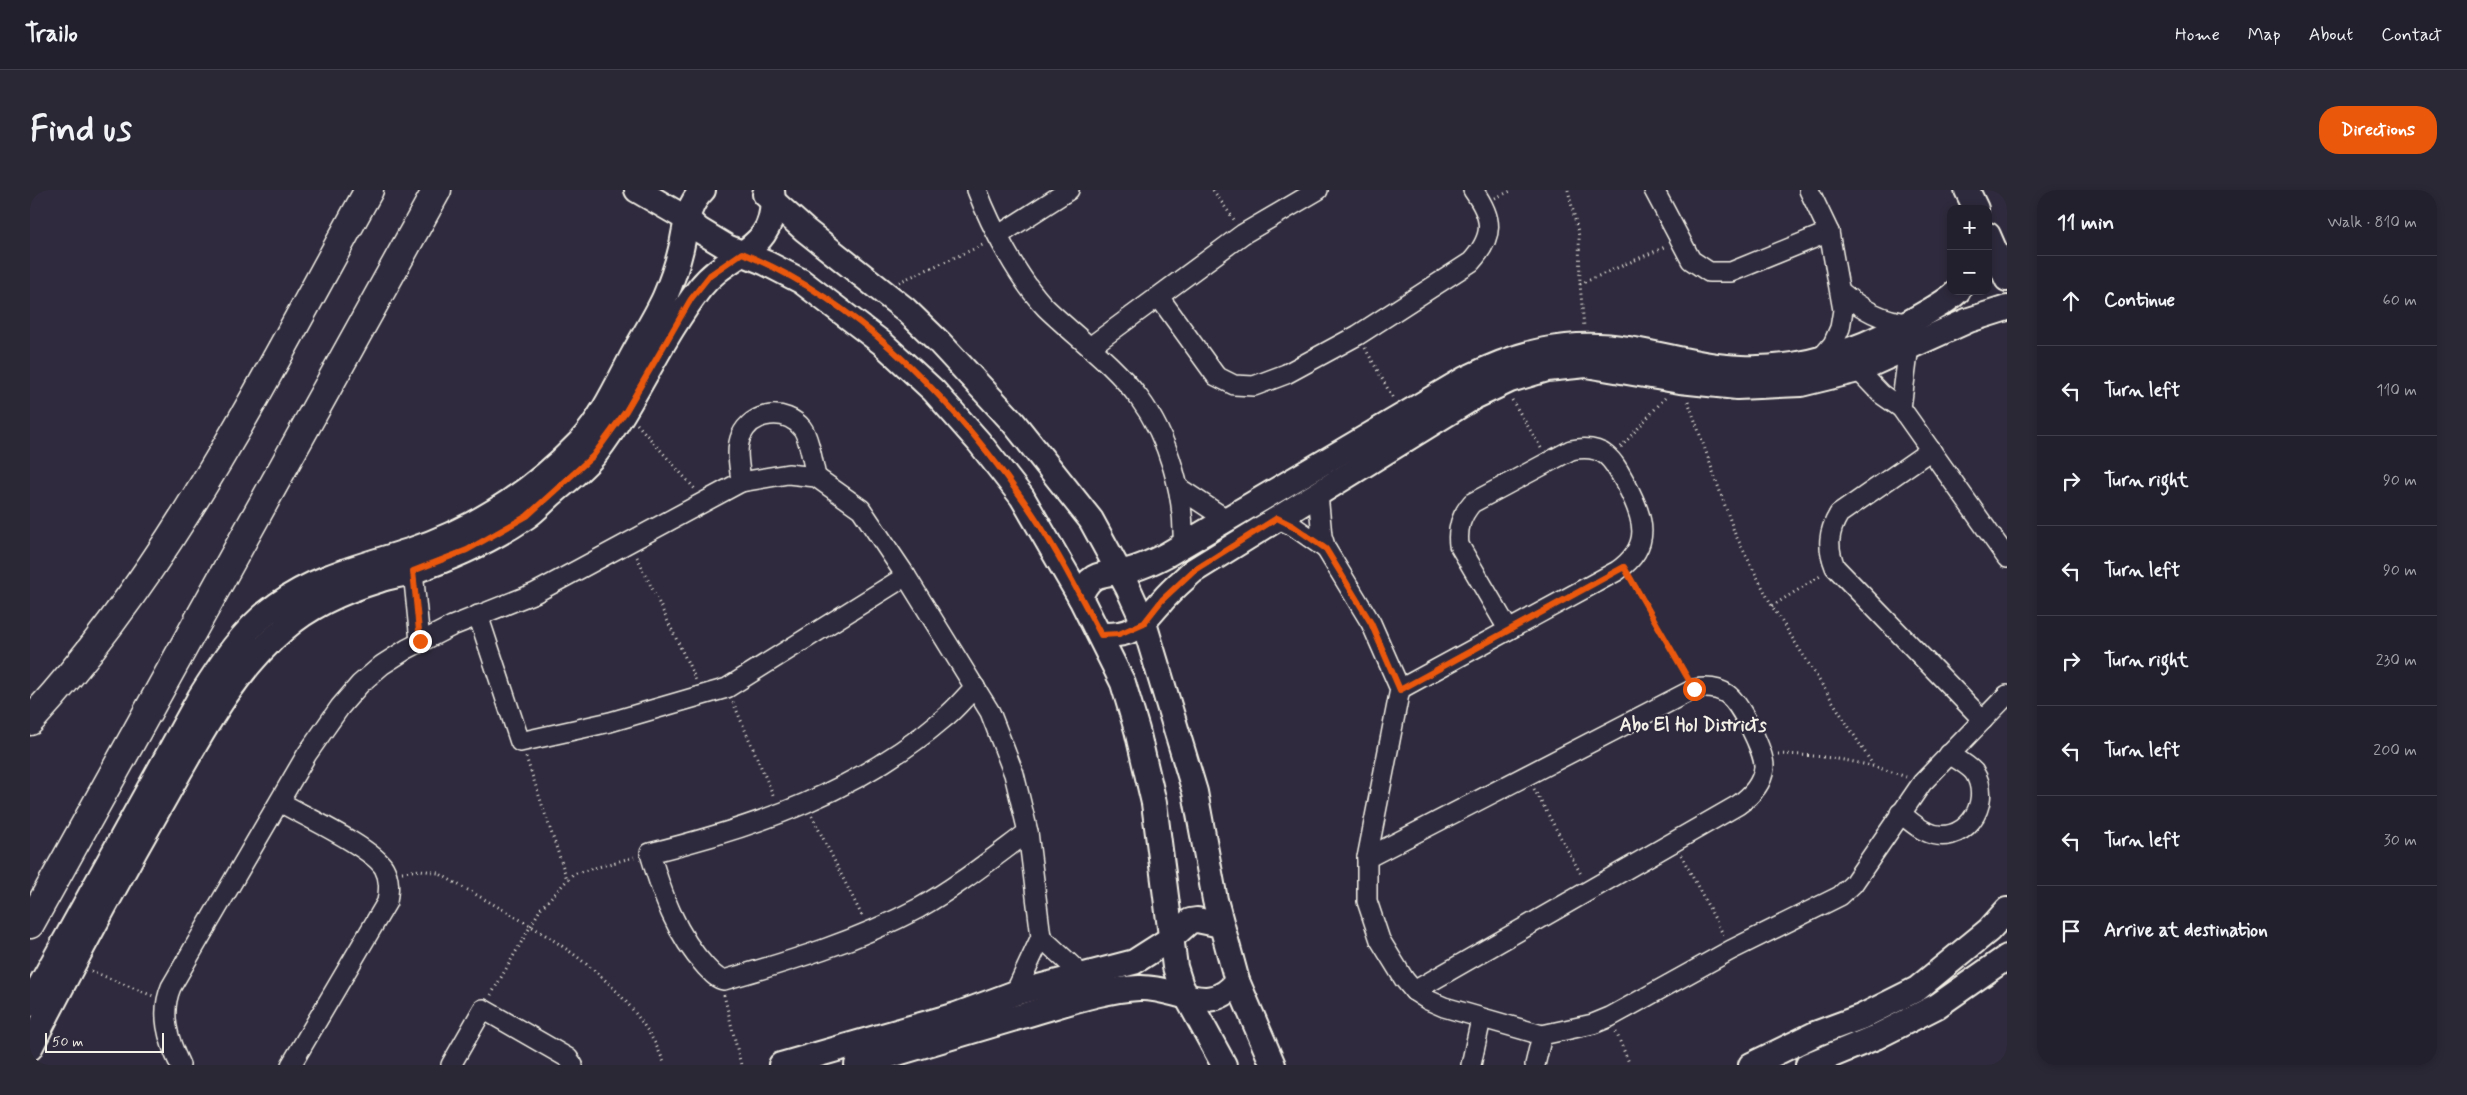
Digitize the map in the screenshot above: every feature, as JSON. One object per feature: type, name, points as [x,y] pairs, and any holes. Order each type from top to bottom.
[{"type":"main road","points":[[30,721],[96,644],[174,532],[239,424],[369,190]]},
{"type":"main road","points":[[30,924],[437,190]]},
{"type":"street","points":[[637,190],[687,219],[712,239],[786,272],[824,297],[882,343],[934,391],[979,442],[1022,497],[1101,635],[1123,683],[1147,768],[1160,836],[1174,967],[1181,986],[1224,1065]]},
{"type":"street","points":[[30,1004],[200,697],[224,659],[275,606],[294,594],[318,581],[358,566],[446,537],[492,514],[525,490],[574,448],[601,414],[663,300],[679,255],[687,219],[697,196],[704,190]]},
{"type":"street","points":[[977,190],[986,213],[1023,279],[1046,307],[1090,347],[1139,398],[1155,423],[1179,488],[1183,522],[1183,545]]},
{"type":"street","points":[[999,235],[1069,190]]},
{"type":"street","points":[[1090,347],[1243,234],[1318,190]]},
{"type":"street","points":[[1159,297],[1216,376],[1234,385],[1254,386],[1266,382],[1358,335],[1471,262],[1483,248],[1489,235],[1489,219],[1483,204],[1473,190]]},
{"type":"street","points":[[1654,190],[1680,241],[1691,260],[1699,268],[1720,273],[1731,272],[1829,232]]},
{"type":"street","points":[[1809,190],[1829,232],[1843,310],[1840,328],[1833,344],[1821,358]]},
{"type":"street","points":[[1967,190],[1974,205]]},
{"type":"street","points":[[30,1048],[109,894],[214,712],[257,656],[285,628],[324,602],[359,586],[413,571],[467,550],[527,516],[593,456],[626,411],[691,299],[710,275],[758,242],[766,233],[769,195]]},
{"type":"street","points":[[769,195],[939,342],[1013,422],[1091,520],[1120,572],[1144,623],[1195,792],[1221,925],[1237,981],[1273,1065]]},
{"type":"street","points":[[1995,249],[2007,280]]},
{"type":"street","points":[[1841,292],[1866,310],[1895,322],[1909,335]]},
{"type":"street","points":[[1080,597],[1084,587],[1099,574],[1120,572],[1150,563],[1404,417],[1465,379],[1502,361],[1544,350],[1586,355],[1680,381],[1737,386],[1801,384],[1858,370],[1909,335],[1954,295]]},
{"type":"street","points":[[1101,635],[1119,634],[1144,623],[1162,600],[1193,571],[1474,396],[1502,383],[1586,355],[1628,349],[1740,368],[1792,366],[1969,320],[2007,308]]},
{"type":"street","points":[[1901,408],[1909,335]]},
{"type":"street","points":[[1858,370],[1881,394],[1901,408],[2007,558]]},
{"type":"street","points":[[741,482],[738,448],[741,436],[748,425],[758,418],[771,414],[795,421],[804,430],[816,476]]},
{"type":"street","points":[[1400,690],[1624,567],[1638,550],[1643,528],[1640,511],[1610,458],[1594,449],[1582,448],[1571,450],[1472,503],[1460,522],[1459,545],[1508,629]]},
{"type":"street","points":[[1931,450],[1840,514],[1832,526],[1829,540],[1830,554],[1835,567],[1982,720]]},
{"type":"street","points":[[180,1065],[168,1036],[165,1001],[213,913],[307,754],[340,707],[360,684],[382,665],[420,641],[478,615],[536,593],[741,482],[788,474],[816,476],[861,509],[906,576],[990,712],[1014,774],[1028,832],[1041,937],[1015,993]]},
{"type":"street","points":[[1179,488],[1226,519]]},
{"type":"street","points":[[1318,494],[1322,536],[1326,549],[1371,623],[1400,690],[1367,858],[1366,901],[1372,923],[1394,963],[1414,991],[1428,1000],[1481,1019],[1542,1035],[1593,1024],[1610,1018],[1731,950],[1846,891],[1922,783],[2007,695]]},
{"type":"street","points":[[1277,518],[1293,526],[1326,549]]},
{"type":"street","points":[[413,571],[420,641]]},
{"type":"street","points":[[478,615],[520,742],[610,722],[728,688],[906,576]]},
{"type":"street","points":[[975,686],[944,719],[907,747],[867,773],[782,814],[650,853],[660,890],[680,931],[703,964],[720,980],[803,958],[870,932],[928,902],[974,873],[1028,832]]},
{"type":"street","points":[[1367,858],[1694,689],[1715,688],[1734,700],[1763,753],[1764,769],[1760,783],[1751,796],[1414,991]]},
{"type":"street","points":[[1900,813],[1926,832],[1938,835],[1952,834],[1964,829],[1974,820],[1980,808],[1982,795],[1979,782],[1972,770],[1949,754]]},
{"type":"street","points":[[280,802],[376,858],[388,878],[389,890],[387,902],[291,1065]]},
{"type":"street","points":[[1751,1065],[1815,1034],[1861,1017],[1918,989],[1989,930],[2007,910]]},
{"type":"street","points":[[781,1065],[808,1061],[958,1024],[1089,985],[1134,962],[1170,939],[1190,921],[1197,920],[1221,925]]},
{"type":"street","points":[[1041,937],[1089,985]]},
{"type":"street","points":[[1808,1065],[1876,1037],[1937,1006],[2007,957]]},
{"type":"street","points":[[857,1065],[896,1059],[1015,993],[1089,985],[1156,988],[1188,997],[1214,999],[1230,990],[1237,981]]},
{"type":"street","points":[[451,1065],[483,1009],[568,1058],[573,1065]]},
{"type":"street","points":[[1471,1065],[1481,1019]]},
{"type":"street","points":[[1535,1065],[1542,1035]]},
{"type":"path","points":[[1213,190],[1243,234]]},
{"type":"path","points":[[1568,190],[1578,236],[1586,355]]},
{"type":"path","points":[[879,289],[978,249],[999,235]]},
{"type":"path","points":[[1580,284],[1680,241]]},
{"type":"path","points":[[1358,335],[1404,417]]},
{"type":"path","points":[[1610,458],[1680,381],[1735,534],[1772,606],[1873,765]]},
{"type":"path","points":[[1502,383],[1548,462]]},
{"type":"path","points":[[626,411],[707,502]]},
{"type":"path","points":[[631,542],[704,696]]},
{"type":"path","points":[[1624,567],[1694,689]]},
{"type":"path","points":[[1772,606],[1835,567]]},
{"type":"path","points":[[728,688],[782,814]]},
{"type":"path","points":[[520,742],[567,879]]},
{"type":"path","points":[[1763,753],[1818,754],[1873,765],[1922,783]]},
{"type":"path","points":[[1527,776],[1590,889]]},
{"type":"path","points":[[805,804],[870,932]]},
{"type":"path","points":[[1673,842],[1731,950]]},
{"type":"path","points":[[483,1009],[541,908],[567,879],[576,871],[650,853]]},
{"type":"path","points":[[388,878],[404,872],[421,870],[438,873],[579,956],[621,994],[654,1039],[665,1065]]},
{"type":"path","points":[[73,964],[165,1001]]},
{"type":"path","points":[[720,980],[741,1065]]},
{"type":"path","points":[[1610,1018],[1630,1065]]},
{"type":"district","name":"Abo El Hol Districts","points":[[1693,724]]},
{"type":"route","points":[[420,641],[413,571],[467,550],[527,516],[593,456],[626,411],[691,299],[710,275],[720,266],[742,253],[786,272],[824,297],[882,343],[934,391],[979,442],[1022,497],[1047,537],[1101,635],[1119,634],[1144,623],[1162,600],[1193,571],[1277,518],[1311,537],[1326,549],[1371,623],[1389,660],[1400,690],[1624,567],[1694,689]]}]
